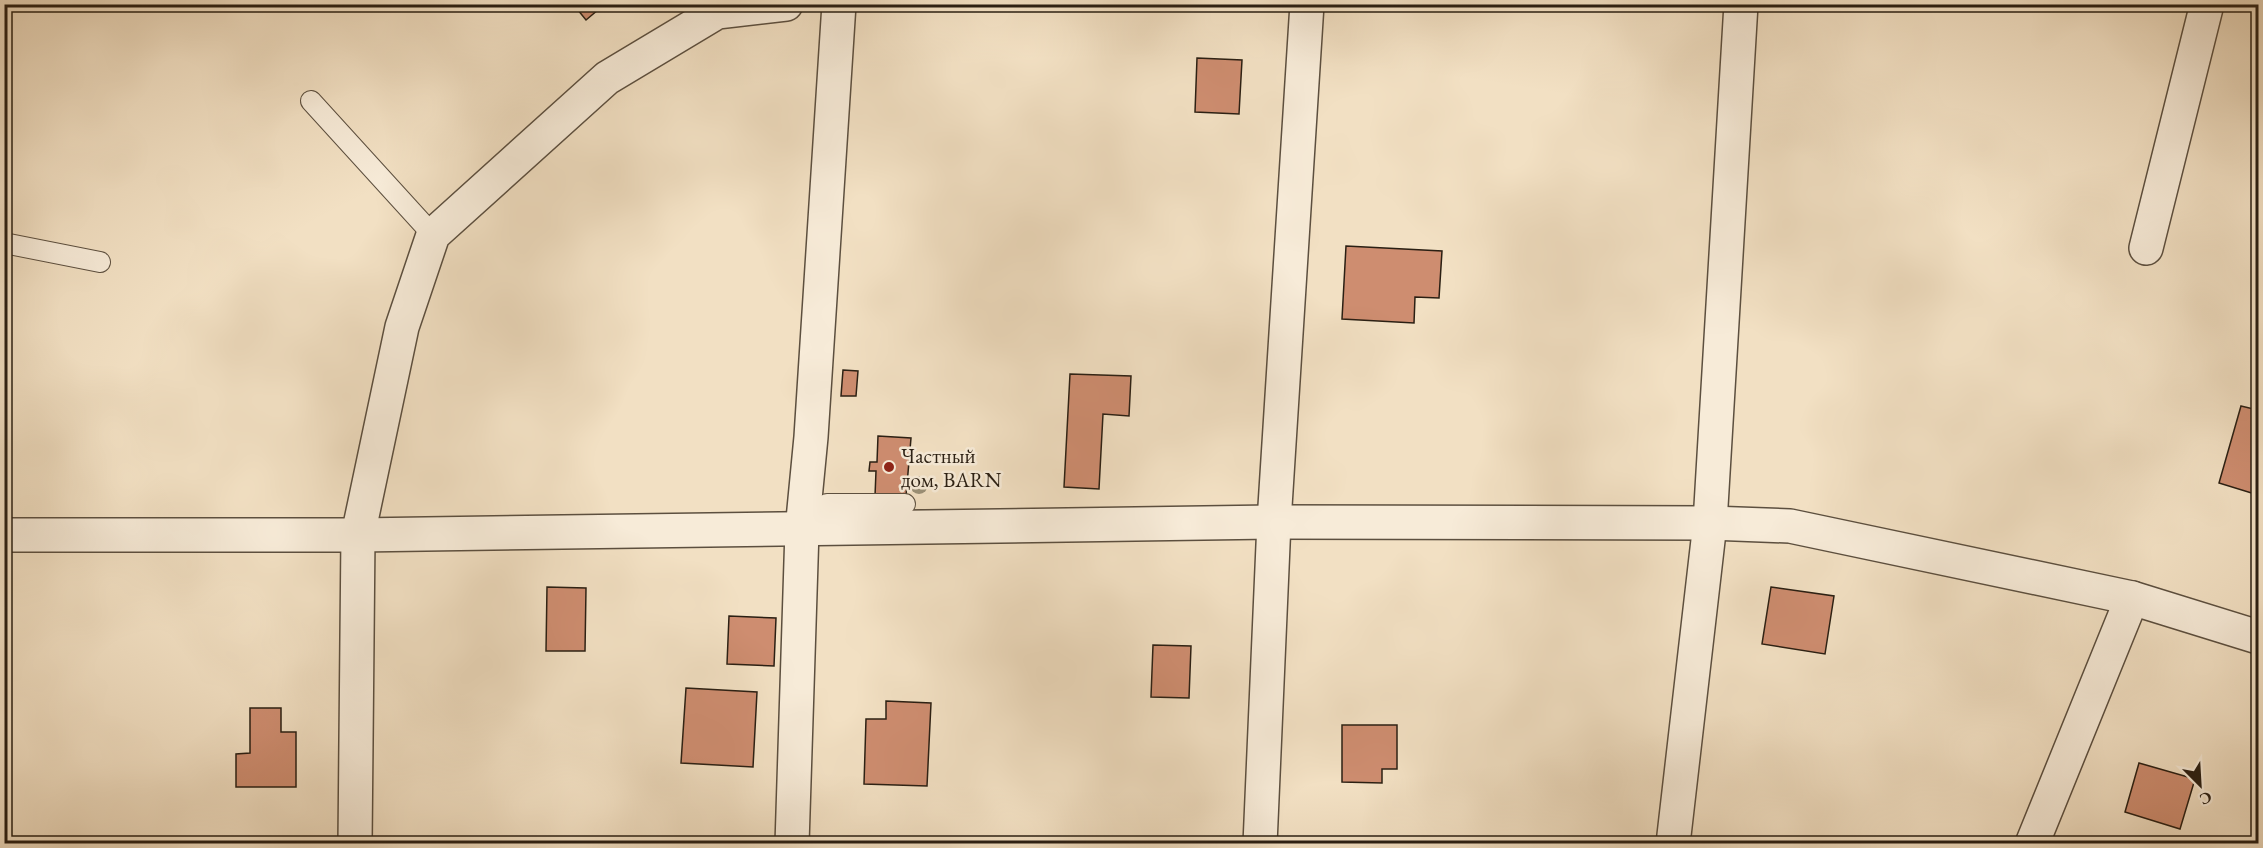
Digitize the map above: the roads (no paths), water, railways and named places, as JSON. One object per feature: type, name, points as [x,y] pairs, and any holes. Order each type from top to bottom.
[{"type":"street","points":[[355,843],[358,535],[402,327],[432,235],[607,78],[716,8],[786,4]]},
{"type":"street","points":[[792,843],[802,530],[811,437],[839,4]]},
{"type":"street","points":[[1260,843],[1274,522],[1307,4]]},
{"type":"street","points":[[1673,843],[1710,523],[1741,4]]},
{"type":"street","points":[[2146,248],[2207,4]]},
{"type":"street","points":[[4,535],[358,535],[1274,522],[1710,523],[1790,526],[2132,598],[2259,637]]},
{"type":"street","points":[[2032,843],[2132,598]]},
{"type":"lane","points":[[311,101],[432,235]]},
{"type":"lane","points":[[4,243],[100,262]]},
{"type":"lane","points":[[802,530],[827,504],[905,504]]},
{"type":"place","name":"Частный дом, BARN","points":[[889,467]]}]
